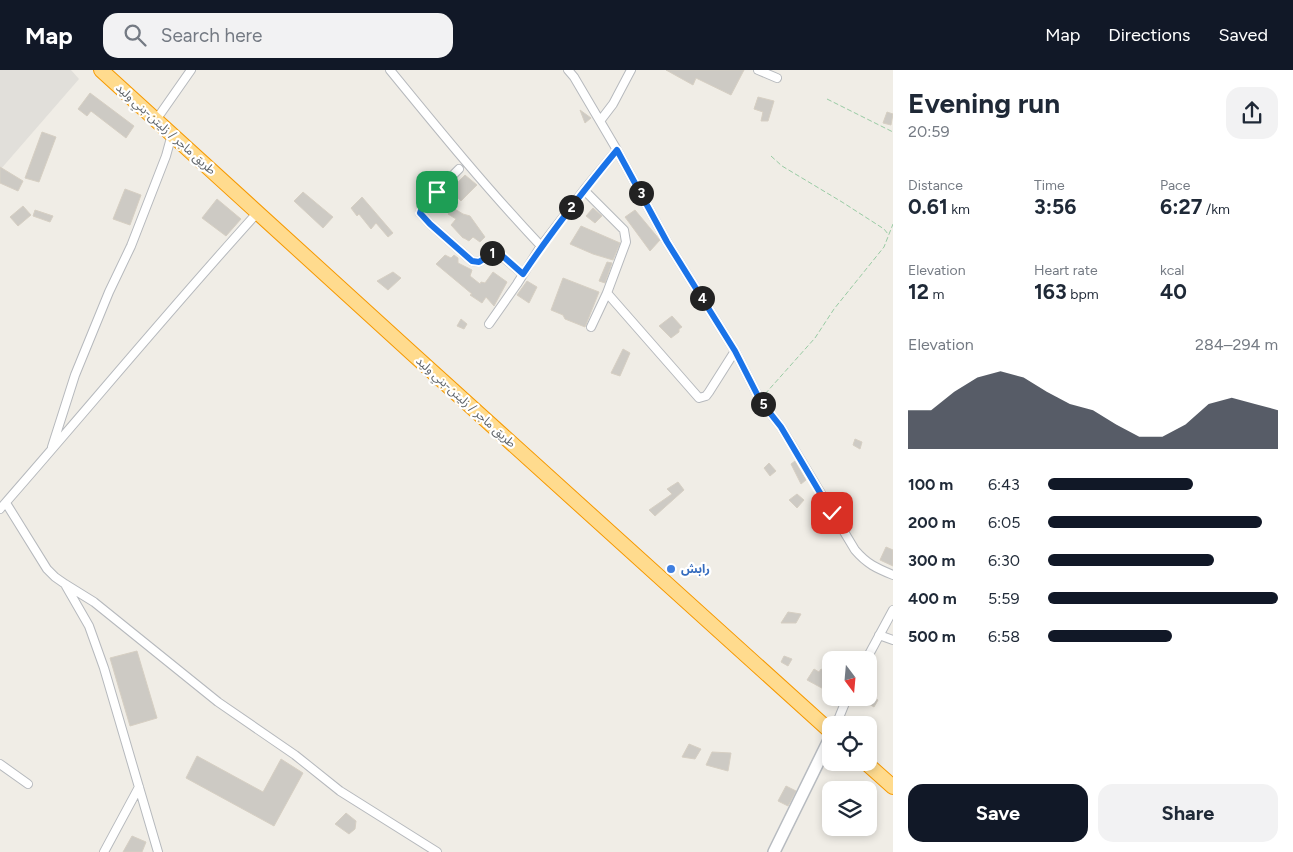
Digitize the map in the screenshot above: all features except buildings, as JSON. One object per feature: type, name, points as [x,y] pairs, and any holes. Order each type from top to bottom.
[{"type":"highway","name":"طريق ماجر / زليتن-بني وليد","points":[[101,70],[822,726]]},
{"type":"highway","points":[[875,771],[893,787]]},
{"type":"street","points":[[156,120],[191,70]]},
{"type":"street","points":[[390,70],[461,156],[518,222],[542,246]]},
{"type":"street","points":[[568,70],[600,120],[667,242],[735,351],[760,400],[781,427],[855,550],[873,566],[893,575]]},
{"type":"street","points":[[574,78],[580,70]]},
{"type":"street","points":[[600,120],[613,104],[632,70]]},
{"type":"street","points":[[758,70],[777,78]]},
{"type":"street","points":[[51,450],[74,374],[131,246],[166,156],[172,134]]},
{"type":"street","points":[[489,324],[542,246],[617,150]]},
{"type":"street","points":[[459,169],[423,205],[420,213],[472,261],[479,262],[498,252],[523,274]]},
{"type":"street","points":[[584,190],[624,230],[626,236],[626,242],[607,294],[591,327]]},
{"type":"street","points":[[258,212],[158,324],[109,384],[3,506],[47,569],[55,577],[94,602],[218,702],[295,755],[340,791],[437,852]]},
{"type":"street","points":[[607,294],[699,398],[709,392],[735,351]]},
{"type":"street","points":[[65,584],[89,626],[104,668],[158,852]]},
{"type":"street","points":[[871,651],[893,610]]},
{"type":"street","points":[[879,635],[893,640]]},
{"type":"street","points":[[774,852],[822,753]]},
{"type":"street","points":[[0,764],[28,784]]},
{"type":"street","points":[[104,852],[139,787]]},
{"type":"path","points":[[826,99],[893,132]]},
{"type":"path","points":[[771,156],[782,166],[884,228],[889,235]]},
{"type":"path","points":[[760,400],[815,338],[834,309],[884,247],[893,224]]},
{"type":"shaded area","points":[[0,70],[71,70],[79,79],[0,170]]},
{"type":"place","name":"رابش","points":[[671,569]]},
{"type":"route","points":[[437,192],[423,205],[420,213],[430,224],[472,261],[482,261],[493,253],[498,252],[523,274],[584,190],[617,150],[667,242],[735,351],[760,400],[781,427],[832,513]]}]
